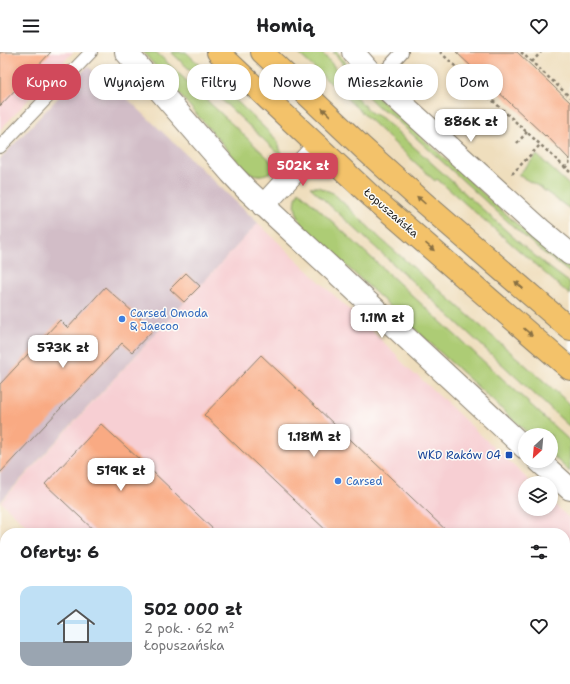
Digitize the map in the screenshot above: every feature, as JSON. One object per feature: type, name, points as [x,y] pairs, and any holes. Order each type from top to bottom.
[{"type":"main road","name":"Łopuszańska","points":[[218,52],[390,213],[568,367]]},
{"type":"main road","points":[[262,52],[363,148],[424,203],[570,329]]},
{"type":"street","points":[[126,52],[230,173],[263,206],[518,442]]},
{"type":"street","points":[[352,52],[363,64]]},
{"type":"street","points":[[398,100],[570,254]]},
{"type":"street","points":[[263,206],[318,146]]},
{"type":"street","points":[[547,468],[570,489]]},
{"type":"lane","points":[[0,147],[90,52]]},
{"type":"lane","points":[[391,64],[402,52]]},
{"type":"path","points":[[440,52],[570,172]]},
{"type":"path","points":[[522,52],[570,97]]},
{"type":"path","points":[[532,62],[541,52]]},
{"type":"path","points":[[517,143],[527,132]]},
{"type":"path","points":[[510,176],[540,145]]},
{"type":"path","points":[[565,168],[570,162]]},
{"type":"shaded area","points":[[0,52],[73,52],[62,64],[12,64],[12,100],[28,100],[0,130]]},
{"type":"shaded area","points":[[88,66],[89,67],[89,100],[129,100],[258,223],[0,502],[0,159],[56,100],[81,100],[81,73]]},
{"type":"shaded area","points":[[258,223],[398,356],[399,359],[415,375],[417,375],[525,476],[518,476],[518,516],[558,516],[558,508],[570,519],[570,528],[29,528],[1,502]]},
{"type":"green space","points":[[143,52],[156,52],[169,64],[153,64]]},
{"type":"green space","points":[[171,52],[186,52],[198,64],[187,64],[187,67]]},
{"type":"green space","points":[[297,52],[321,52],[334,67],[334,87],[326,79],[326,64],[310,64]]},
{"type":"green space","points":[[333,52],[337,52],[347,64],[343,64]]},
{"type":"green space","points":[[179,74],[187,81],[187,100],[207,100],[268,158],[275,169],[264,175],[256,175],[245,170],[179,94]]},
{"type":"green space","points":[[222,100],[236,100],[277,140],[281,156]]},
{"type":"green space","points":[[348,100],[359,100],[370,112],[382,118],[522,245],[570,283],[570,295],[437,179],[435,181]]},
{"type":"green space","points":[[371,100],[381,100],[532,238],[570,268],[570,273],[516,229],[390,114],[377,106]]},
{"type":"green space","points":[[537,155],[570,186],[570,209],[538,186],[518,175]]},
{"type":"green space","points":[[310,187],[318,187],[333,193],[382,240],[570,404],[570,427]]},
{"type":"green space","points":[[299,191],[556,428],[522,428],[303,226],[298,217],[295,205]]},
{"type":"green space","points":[[558,430],[570,441],[570,472],[558,461]]},
{"type":"building","points":[[0,52],[51,52],[40,64],[12,64],[12,93],[0,106]]},
{"type":"building","points":[[456,52],[517,52],[570,102],[570,160],[546,135],[545,136],[503,96],[503,64],[469,64]]},
{"type":"building","points":[[186,273],[200,286],[184,302],[170,289]]},
{"type":"building","points":[[105,287],[153,330],[132,352],[122,343],[0,473],[0,384],[60,320],[68,328]]},
{"type":"building","points":[[261,355],[444,528],[324,528],[204,415]]},
{"type":"building","points":[[101,424],[212,528],[92,528],[45,484]]},
{"type":"place","name":"Carsed Omoda & Jaecoo","points":[[122,319]]},
{"type":"place","name":"WKD Raków 04","points":[[509,455]]},
{"type":"place","name":"Carsed","points":[[338,481]]}]
